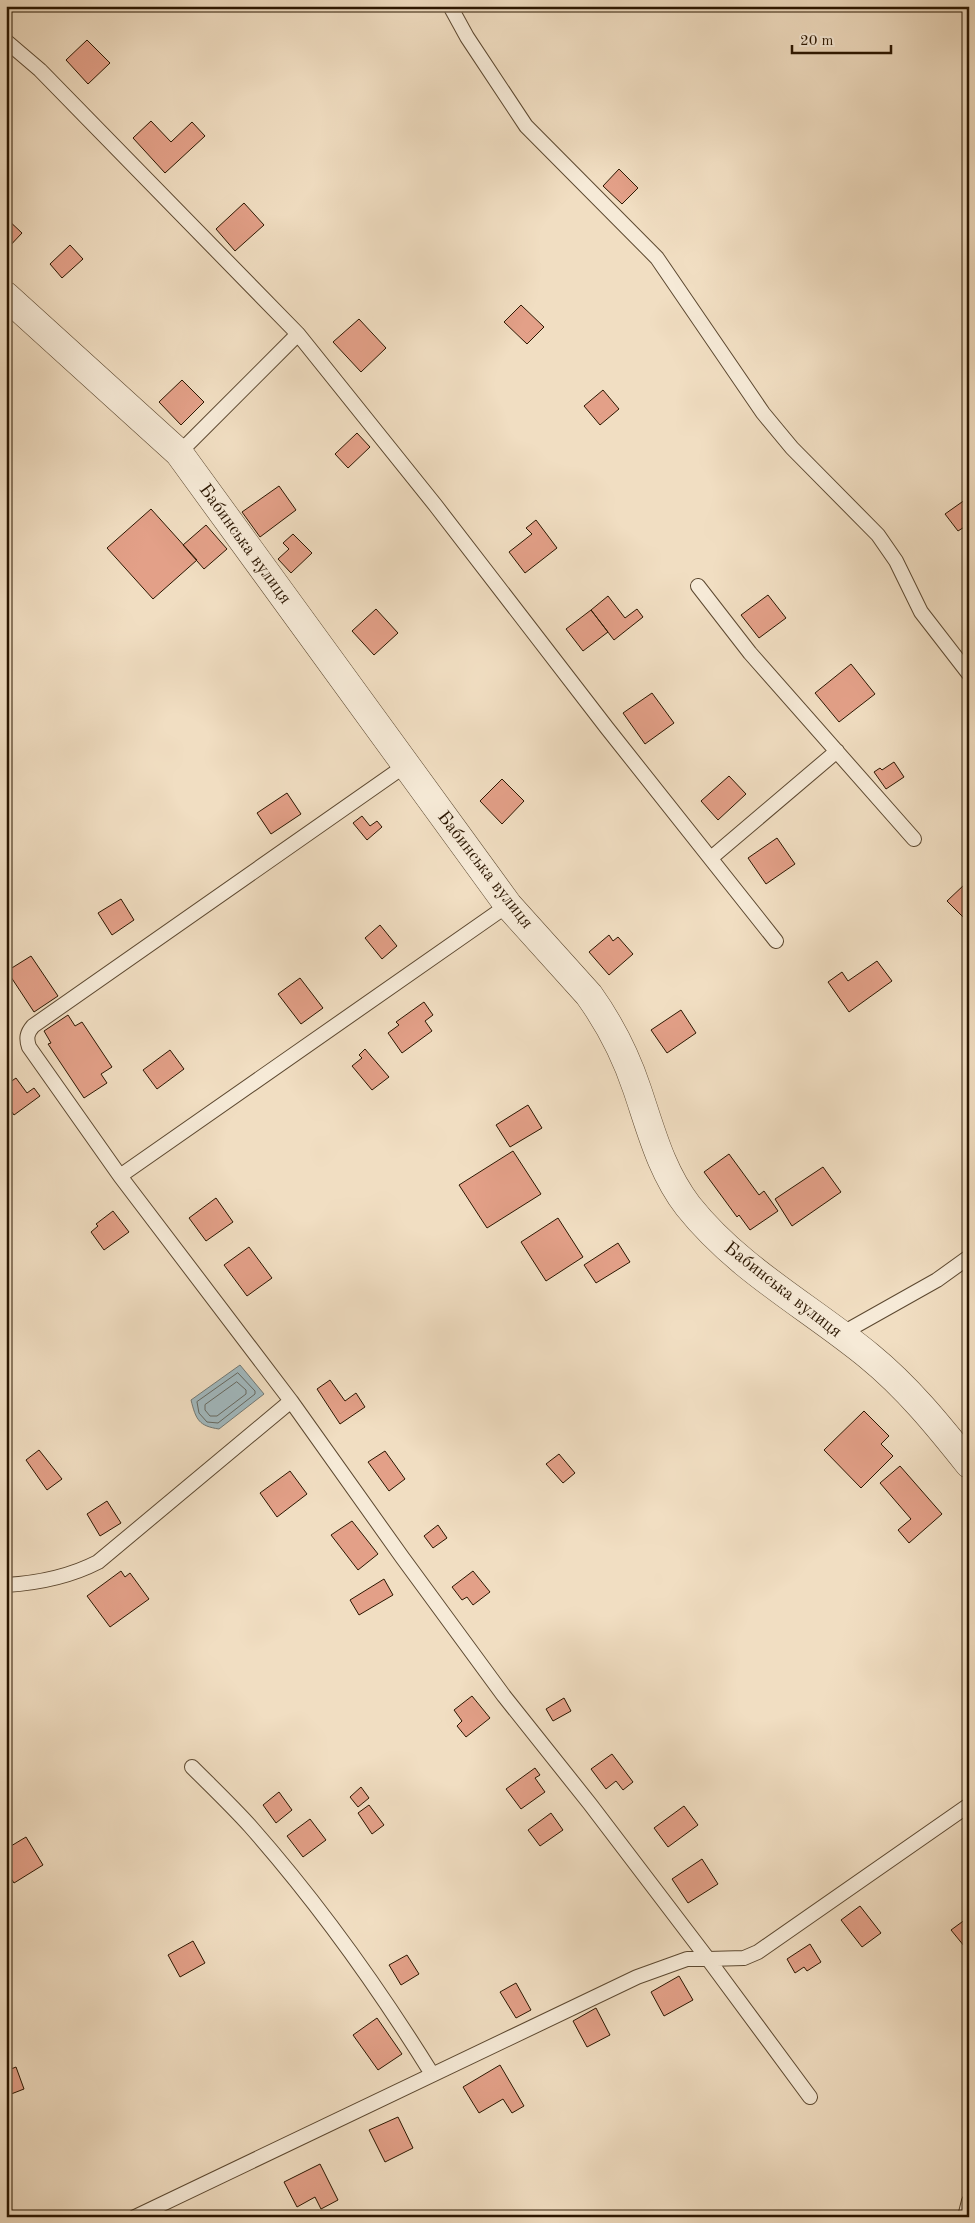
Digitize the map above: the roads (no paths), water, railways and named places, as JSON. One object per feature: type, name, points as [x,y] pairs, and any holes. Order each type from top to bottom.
[{"type":"street","name":"Бабинська вулиця","points":[[6,296],[179,453],[508,905],[571,973],[600,1010],[625,1057],[657,1150],[676,1190],[688,1205],[738,1259],[841,1334],[869,1356],[915,1398],[969,1464]]},
{"type":"lane","points":[[450,6],[467,37],[526,126],[657,258],[763,413],[792,448],[878,536],[896,561],[922,612],[969,674]]},
{"type":"lane","points":[[6,41],[40,70],[298,334],[436,506],[606,728],[776,941]]},
{"type":"lane","points":[[179,453],[298,334]]},
{"type":"lane","points":[[698,586],[750,652],[914,839]]},
{"type":"lane","points":[[711,858],[837,751]]},
{"type":"lane","points":[[406,765],[41,1020],[28,1032],[29,1047],[120,1176],[291,1401],[402,1557],[499,1688],[708,1959],[810,2097]]},
{"type":"lane","points":[[120,1176],[508,905]]},
{"type":"lane","points":[[841,1334],[921,1289],[969,1257]]},
{"type":"lane","points":[[6,1584],[37,1582],[64,1576],[80,1572],[98,1562],[291,1401]]},
{"type":"lane","points":[[192,1767],[249,1825],[294,1877],[394,2012],[432,2074]]},
{"type":"lane","points":[[135,2217],[432,2074],[668,1964],[687,1959],[744,1958],[758,1952],[969,1805]]},
{"type":"lane","points":[[965,2217],[969,2201]]},
{"type":"water","points":[[240,1365],[264,1394],[219,1429],[203,1424],[195,1413],[191,1400]]}]
